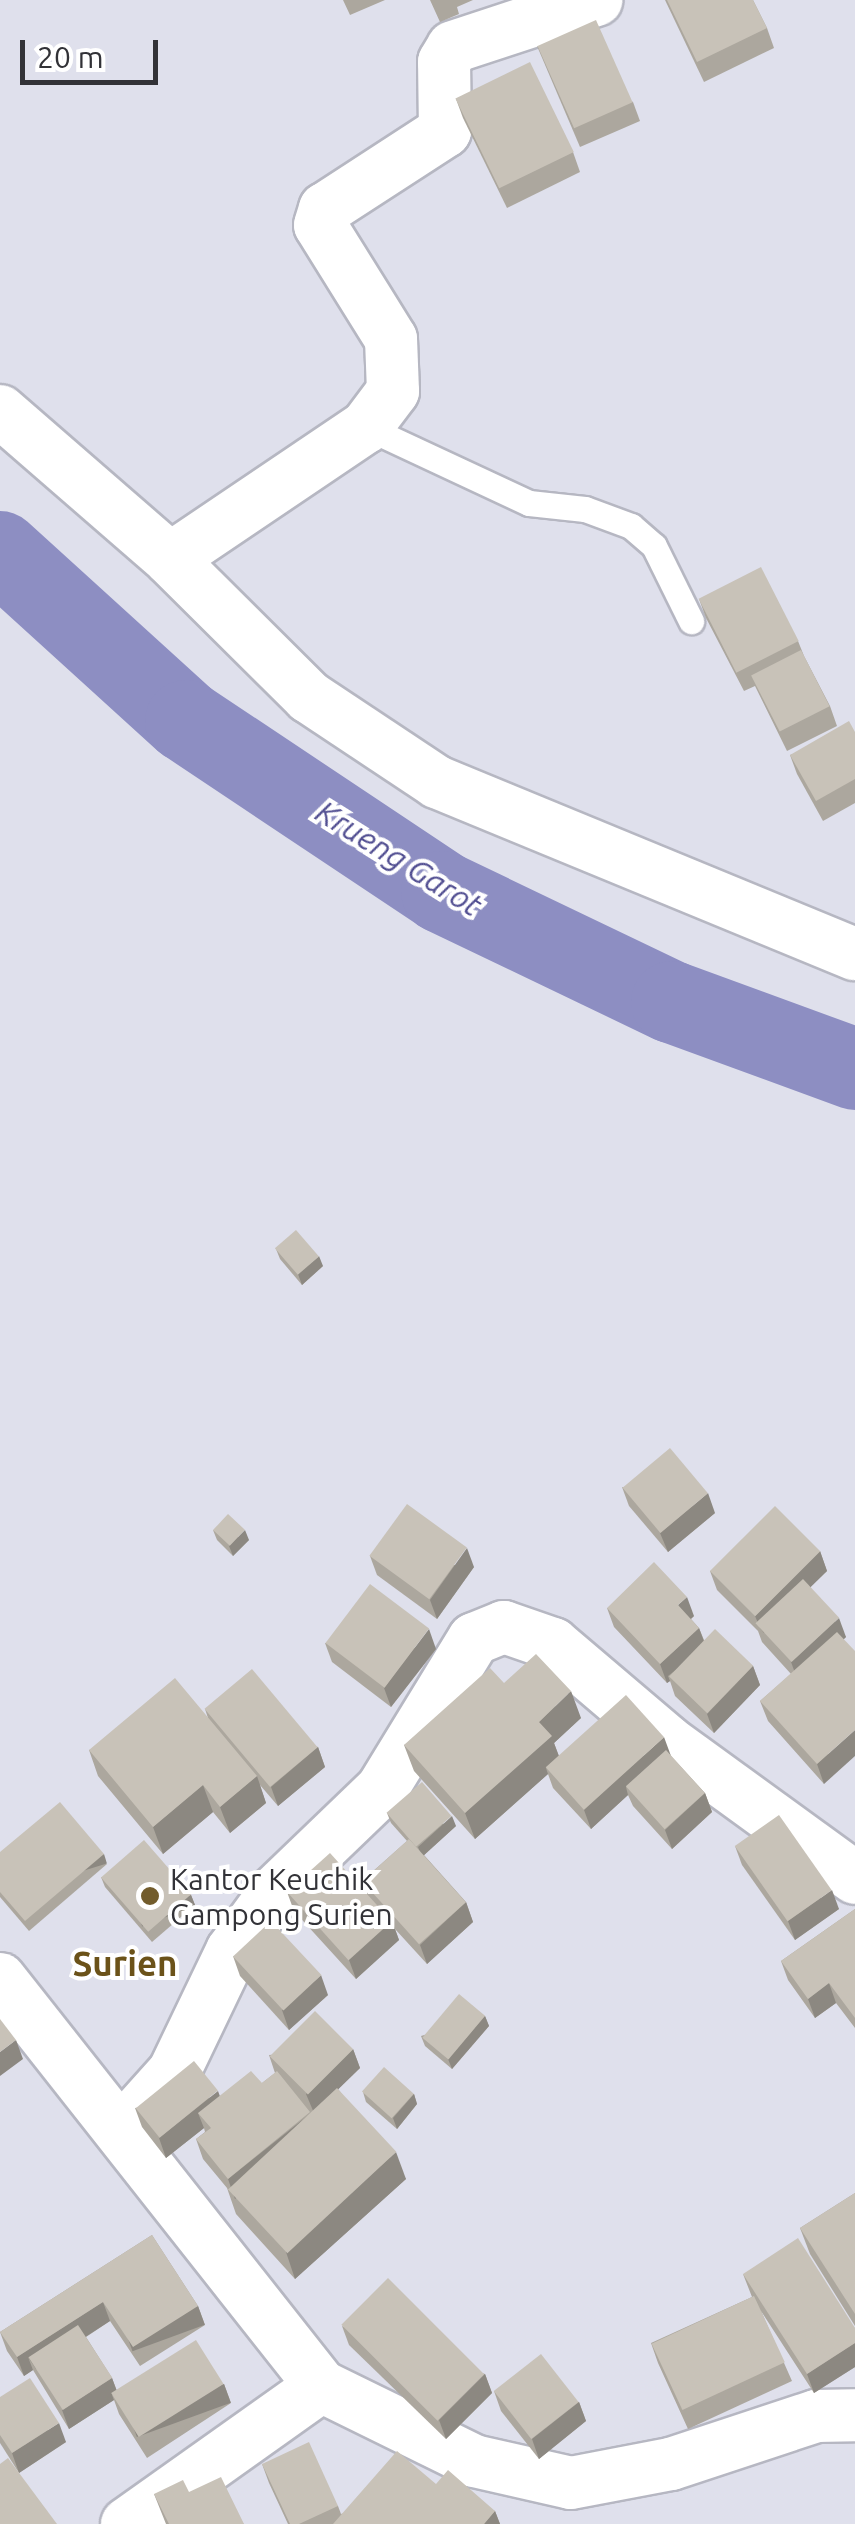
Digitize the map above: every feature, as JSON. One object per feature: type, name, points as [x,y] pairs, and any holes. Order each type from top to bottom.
[{"type":"street","points":[[170,559],[366,427],[393,391],[396,365],[390,339],[330,245],[320,217],[445,131],[444,62],[453,47],[596,0]]},
{"type":"street","points":[[0,411],[170,559],[309,697],[437,782],[855,954]]},
{"type":"street","points":[[122,2130],[174,2072],[232,1951],[275,1892],[382,1789],[474,1639],[504,1627],[553,1644],[668,1742],[855,1878]]},
{"type":"street","points":[[0,1979],[320,2386],[474,2461],[571,2483],[671,2464],[816,2416],[855,2415]]},
{"type":"street","points":[[127,2524],[320,2386]]},
{"type":"lane","points":[[366,427],[529,503],[585,509],[631,526],[654,546],[691,621]]},
{"type":"building","points":[[667,0],[753,0],[767,28],[697,62]]},
{"type":"building","points":[[596,20],[633,102],[574,128],[538,46]]},
{"type":"building","points":[[530,62],[574,152],[499,188],[455,98]]},
{"type":"building","points":[[761,567],[799,641],[736,673],[699,599]]},
{"type":"building","points":[[801,650],[830,706],[780,732],[751,675]]},
{"type":"building","points":[[849,721],[855,732],[855,779],[816,801],[790,755]]},
{"type":"building","points":[[296,1230],[319,1256],[298,1275],[275,1248]]},
{"type":"building","points":[[670,1448],[708,1493],[660,1533],[623,1488]]},
{"type":"building","points":[[407,1504],[467,1547],[429,1599],[369,1556]]},
{"type":"building","points":[[775,1506],[820,1551],[755,1616],[710,1571]]},
{"type":"building","points":[[228,1514],[245,1530],[230,1546],[213,1530]]},
{"type":"building","points":[[654,1562],[687,1597],[678,1605],[699,1628],[660,1664],[607,1608]]},
{"type":"building","points":[[803,1579],[839,1618],[792,1662],[755,1623]]},
{"type":"building","points":[[370,1584],[429,1629],[385,1688],[325,1643]]},
{"type":"building","points":[[715,1629],[753,1666],[707,1713],[669,1676]]},
{"type":"building","points":[[837,1632],[855,1651],[855,1730],[817,1764],[760,1701]]},
{"type":"building","points":[[536,1654],[571,1691],[539,1722],[552,1736],[465,1813],[404,1745],[490,1668],[504,1683]]},
{"type":"building","points":[[252,1669],[318,1747],[270,1787],[205,1709]]},
{"type":"building","points":[[175,1678],[257,1776],[220,1807],[203,1785],[153,1827],[89,1750]]},
{"type":"building","points":[[626,1695],[664,1737],[584,1810],[546,1767]]},
{"type":"building","points":[[666,1750],[705,1793],[665,1829],[626,1786]]},
{"type":"building","points":[[422,1782],[452,1816],[416,1847],[387,1813]]},
{"type":"building","points":[[60,1802],[104,1854],[25,1921],[0,1892],[0,1852]]},
{"type":"building","points":[[779,1815],[832,1890],[788,1921],[735,1846]]},
{"type":"building","points":[[409,1839],[466,1902],[419,1944],[362,1881]]},
{"type":"building","name":"Kantor Keuchik Gampong Surien","points":[[144,1840],[191,1894],[148,1932],[101,1877]]},
{"type":"building","points":[[330,1853],[392,1921],[348,1960],[287,1892]]},
{"type":"building","points":[[855,1909],[855,2018],[829,1983],[808,1999],[781,1961]]},
{"type":"building","points":[[271,1921],[321,1975],[283,2011],[233,1956]]},
{"type":"building","points":[[459,1994],[485,2016],[448,2060],[422,2038]]},
{"type":"building","points":[[315,2011],[353,2049],[308,2094],[270,2056]]},
{"type":"building","points":[[0,2019],[16,2040],[0,2052]]},
{"type":"building","points":[[194,2061],[218,2091],[160,2138],[136,2108]]},
{"type":"building","points":[[384,2067],[414,2094],[392,2118],[362,2092]]},
{"type":"building","points":[[251,2071],[262,2083],[277,2071],[310,2112],[228,2179],[196,2139],[211,2128],[198,2113]]},
{"type":"building","points":[[337,2088],[396,2152],[287,2253],[228,2190]]},
{"type":"building","points":[[855,2193],[855,2314],[800,2228]]},
{"type":"building","points":[[152,2235],[198,2306],[133,2347],[103,2302],[17,2357],[0,2332]]},
{"type":"building","points":[[798,2238],[855,2328],[855,2343],[807,2374],[743,2274]]},
{"type":"building","points":[[388,2278],[484,2374],[437,2421],[341,2325]]},
{"type":"building","points":[[754,2296],[785,2362],[682,2410],[652,2344]]},
{"type":"building","points":[[78,2325],[112,2378],[63,2410],[29,2357]]},
{"type":"building","points":[[196,2340],[224,2384],[139,2437],[111,2393]]},
{"type":"building","points":[[541,2354],[579,2402],[531,2439],[494,2391]]},
{"type":"building","points":[[30,2378],[59,2423],[12,2453],[0,2435],[0,2397]]},
{"type":"building","points":[[309,2442],[338,2506],[299,2524],[290,2524],[262,2464]]},
{"type":"building","points":[[397,2451],[436,2484],[448,2470],[495,2511],[484,2524],[333,2524]]},
{"type":"building","points":[[8,2458],[57,2524],[0,2524],[0,2464]]},
{"type":"building","points":[[221,2477],[244,2524],[169,2524],[154,2494],[183,2480],[189,2492]]},
{"type":"waterway","name":"Krueng Garot","points":[[0,552],[186,721],[442,892],[672,1002],[855,1069]]},
{"type":"place","name":"Kantor Keuchik Gampong Surien","points":[[150,1896]]},
{"type":"district","name":"Surien","points":[[125,1963]]}]
